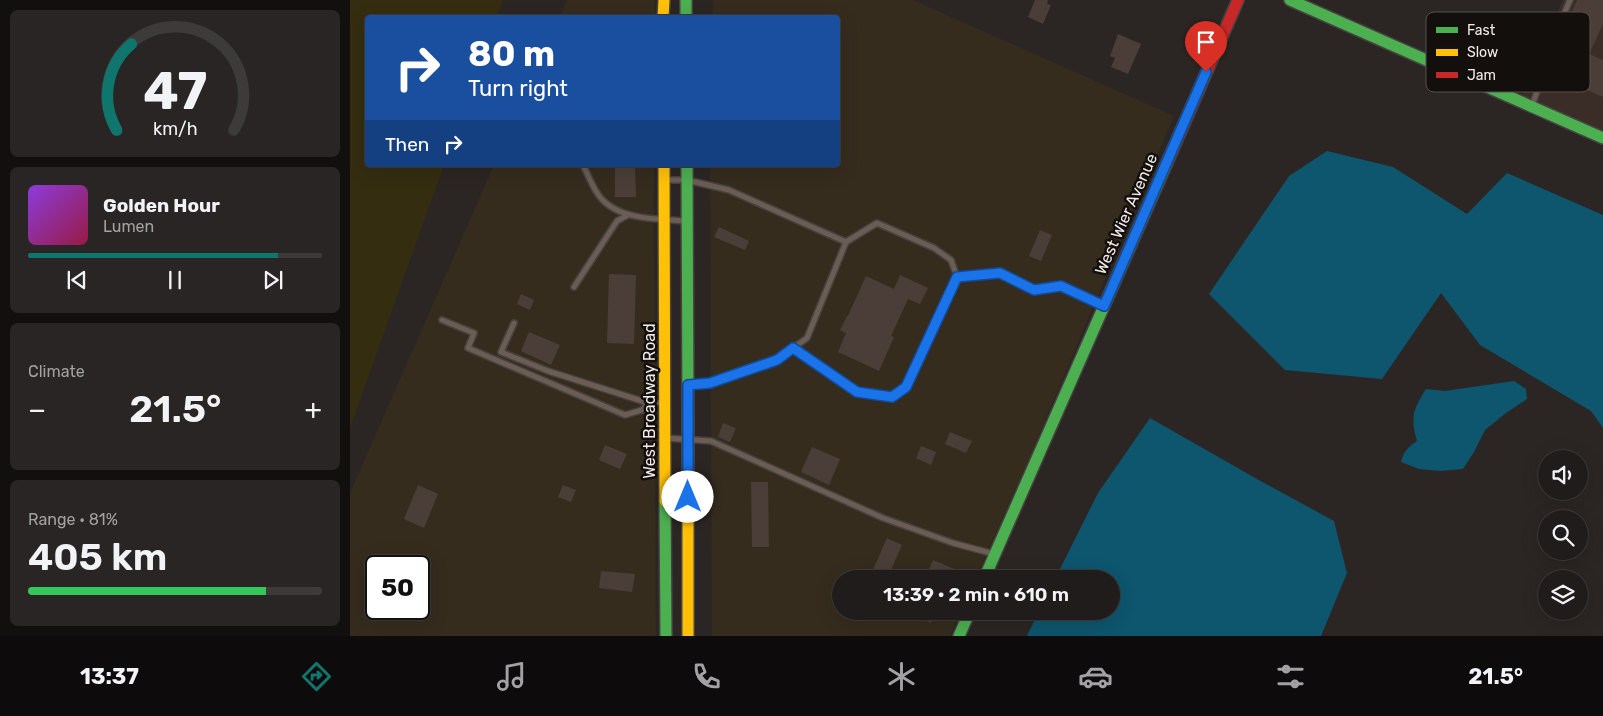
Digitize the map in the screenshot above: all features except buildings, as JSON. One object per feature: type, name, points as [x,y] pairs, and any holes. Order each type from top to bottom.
[{"type":"street","points":[[663,15],[664,0]]},
{"type":"street","points":[[686,0],[686,15]]},
{"type":"street","name":"West Wier Avenue","points":[[988,570],[1238,0]]},
{"type":"street","points":[[1290,0],[1426,60]]},
{"type":"street","points":[[1498,92],[1603,138]]},
{"type":"street","name":"West Broadway Road","points":[[664,167],[666,636]]},
{"type":"street","points":[[687,167],[688,636]]},
{"type":"street","points":[[959,636],[966,620]]},
{"type":"lane","points":[[1565,12],[1570,0]]},
{"type":"lane","points":[[1532,107],[1537,92]]},
{"type":"lane","points":[[584,167],[600,197],[612,208],[628,215],[687,221]]},
{"type":"lane","points":[[665,180],[687,180],[729,190],[846,242]]},
{"type":"lane","points":[[574,287],[617,221],[628,215]]},
{"type":"lane","points":[[688,385],[710,383],[777,360],[793,348],[807,338],[846,242],[877,223],[934,248],[951,260],[957,277],[906,387],[892,397],[857,392],[793,348]]},
{"type":"lane","points":[[957,277],[1000,273],[1034,290],[1061,286],[1104,306]]},
{"type":"lane","points":[[442,320],[474,333],[468,348],[625,415],[642,410],[648,404],[665,402]]},
{"type":"lane","points":[[514,323],[501,352],[548,371],[642,400],[648,404]]},
{"type":"lane","points":[[665,438],[711,441],[883,518],[953,543],[995,554]]},
{"type":"shaded area","points":[[567,0],[655,0],[655,15],[561,15]]},
{"type":"shaded area","points":[[713,0],[913,0],[1174,116],[1028,461],[979,570],[832,570],[832,620],[957,620],[950,636],[712,636],[710,167],[840,167],[840,15],[712,15]]},
{"type":"shaded area","points":[[1563,0],[1603,0],[1603,131],[1521,96],[1523,92],[1590,92],[1590,12],[1558,12]]},
{"type":"shaded area","points":[[493,167],[654,167],[656,636],[350,636],[350,493]]},
{"type":"sand","points":[[350,0],[503,0],[497,15],[365,15],[365,167],[443,167],[350,428]]},
{"type":"water","points":[[1327,151],[1393,167],[1467,214],[1507,173],[1603,215],[1603,428],[1591,411],[1480,345],[1441,293],[1382,379],[1285,370],[1209,294],[1289,176]]},
{"type":"water","points":[[1514,381],[1526,389],[1527,399],[1485,430],[1463,469],[1441,471],[1419,469],[1401,462],[1403,455],[1417,441],[1413,420],[1414,414],[1426,389],[1445,391]]},
{"type":"water","points":[[1150,418],[1334,521],[1347,573],[1321,636],[1027,636],[1035,620],[1120,620],[1120,570],[1060,570],[1098,493]]},
{"type":"traffic: fast","points":[[686,0],[686,15]]},
{"type":"traffic: fast","points":[[1290,0],[1426,60]]},
{"type":"traffic: fast","points":[[1499,92],[1603,138]]},
{"type":"traffic: fast","points":[[988,570],[1166,165]]},
{"type":"traffic: fast","points":[[687,167],[688,415]]},
{"type":"traffic: fast","points":[[665,501],[666,636]]},
{"type":"traffic: fast","points":[[959,636],[966,620]]},
{"type":"traffic: slow","points":[[663,15],[664,0]]},
{"type":"traffic: slow","points":[[664,167],[665,501]]},
{"type":"traffic: slow","points":[[688,415],[688,636]]},
{"type":"traffic: jam","points":[[1166,165],[1238,0]]},
{"type":"route","points":[[688,497],[688,385],[710,383],[777,360],[793,348],[857,392],[892,397],[906,387],[957,277],[1000,273],[1034,290],[1061,286],[1104,306],[1206,72]]}]
